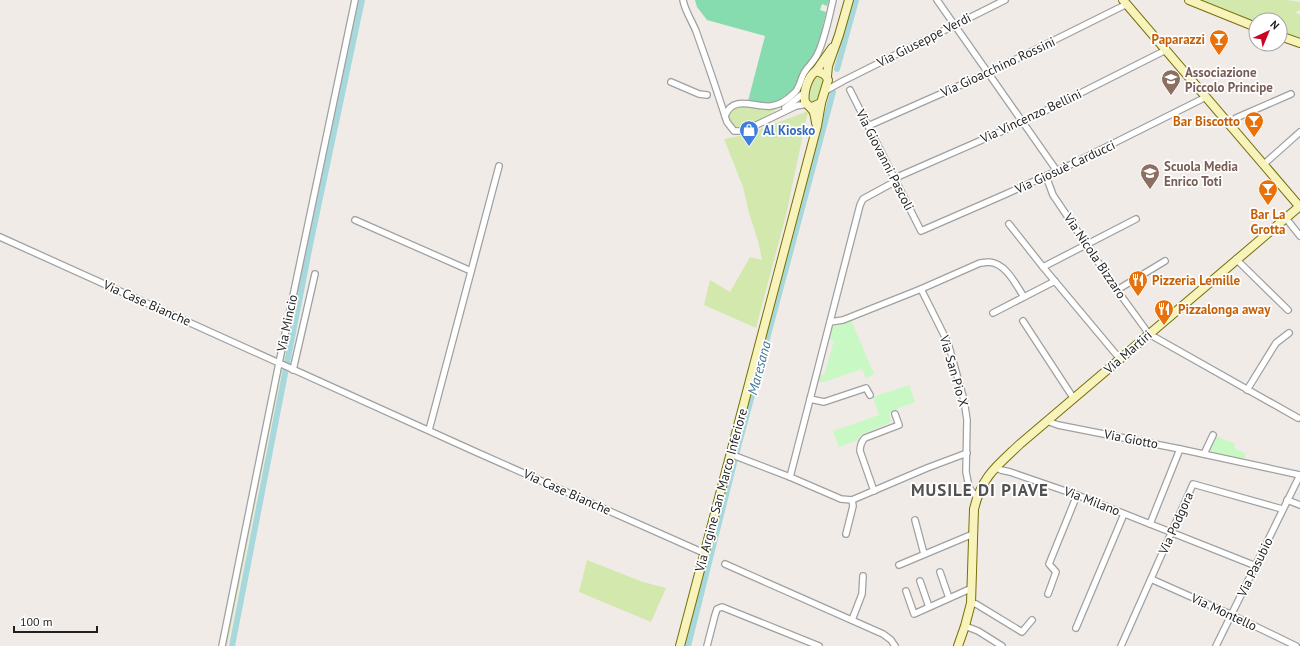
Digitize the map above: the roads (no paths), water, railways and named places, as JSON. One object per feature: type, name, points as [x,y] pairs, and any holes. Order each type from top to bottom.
[{"type":"street","name":"Via Mincio","points":[[222,646],[355,0]]},
{"type":"street","name":"Via Argine San Marco Inferiore","points":[[684,0],[727,122],[731,129],[734,131],[744,131],[796,106],[810,106],[821,103]]},
{"type":"street","points":[[726,116],[727,111],[732,106],[743,103],[772,106],[785,100],[796,91],[804,72],[812,64],[819,52],[833,0]]},
{"type":"street","name":"Via Argine San Marco Inferiore","points":[[680,646],[817,126],[821,103],[825,91],[828,66],[849,0]]},
{"type":"street","points":[[937,0],[1057,171]]},
{"type":"street","name":"Via Giuseppe Verdi","points":[[825,91],[1005,0]]},
{"type":"street","points":[[1189,0],[1248,24]]},
{"type":"street","points":[[1125,2],[1263,165],[1300,206]]},
{"type":"street","name":"Via Gioacchino Rossini","points":[[868,126],[988,73],[1125,2]]},
{"type":"street","name":"Via Argine San Marco Inferiore","points":[[817,126],[815,115],[810,106],[805,102],[804,93],[810,77],[816,71],[839,35]]},
{"type":"street","points":[[1288,39],[1300,43]]},
{"type":"street","name":"Via Vincenzo Bellini","points":[[790,477],[862,201],[895,180],[1023,122],[1166,50]]},
{"type":"street","points":[[816,71],[823,73],[827,78],[836,83],[843,81]]},
{"type":"street","points":[[671,82],[699,94],[707,95]]},
{"type":"street","name":"Via Giovanni Pascoli","points":[[850,90],[921,230]]},
{"type":"street","name":"Via Argine San Marco Inferiore","points":[[778,114],[804,93]]},
{"type":"street","points":[[1229,124],[1236,118],[1291,94]]},
{"type":"street","name":"Via Giosuè Carducci","points":[[921,230],[1057,171],[1206,97]]},
{"type":"street","points":[[1263,165],[1300,132]]},
{"type":"street","points":[[429,430],[499,166]]},
{"type":"street","name":"Via Nicola Bizzaro","points":[[1046,176],[1053,194],[1086,245],[1149,334]]},
{"type":"street","name":"Via Martiri","points":[[958,646],[971,603],[972,534],[974,509],[979,492],[988,475],[995,467],[1120,358],[1285,217],[1300,206]]},
{"type":"street","points":[[1285,217],[1300,236]]},
{"type":"street","points":[[1043,267],[1136,219]]},
{"type":"street","points":[[355,220],[471,271]]},
{"type":"street","points":[[1009,224],[1043,267],[1120,358]]},
{"type":"street","name":"Via Case Bianche","points":[[0,237],[704,553]]},
{"type":"street","points":[[1236,260],[1288,310]]},
{"type":"street","points":[[1118,290],[1165,261]]},
{"type":"street","points":[[830,322],[843,320],[921,289],[980,263],[989,262],[997,264],[1009,274],[1024,297]]},
{"type":"street","points":[[292,369],[315,274]]},
{"type":"street","points":[[993,312],[1055,281]]},
{"type":"street","name":"Via San Pio X","points":[[921,289],[948,342],[964,400],[967,420],[966,472],[969,487],[972,492],[979,492]]},
{"type":"street","points":[[1023,321],[1074,399]]},
{"type":"street","points":[[1247,390],[1276,342],[1289,333]]},
{"type":"street","points":[[1149,334],[1298,418]]},
{"type":"street","points":[[810,399],[824,402],[866,388],[870,395]]},
{"type":"street","points":[[874,491],[860,451],[860,445],[865,438],[899,425],[895,414]]},
{"type":"street","name":"Via Giotto","points":[[1050,419],[1058,425],[1300,475],[1288,500]]},
{"type":"street","points":[[1204,454],[1213,435]]},
{"type":"street","points":[[1150,524],[1180,449]]},
{"type":"street","points":[[731,455],[790,477],[841,499],[852,500],[927,468],[967,453]]},
{"type":"street","points":[[1002,461],[1010,472]]},
{"type":"street","name":"Via Milano","points":[[995,467],[1077,495],[1256,566]]},
{"type":"street","name":"Via Podgora","points":[[1121,646],[1193,484],[1282,509]]},
{"type":"street","points":[[1048,594],[1056,572],[1049,564],[1077,495]]},
{"type":"street","points":[[846,534],[853,506],[852,500]]},
{"type":"street","points":[[1288,500],[1300,505]]},
{"type":"street","name":"Via Pasubio","points":[[1216,646],[1256,566],[1282,509],[1288,500]]},
{"type":"street","points":[[1076,628],[1124,514]]},
{"type":"street","points":[[915,520],[924,554]]},
{"type":"street","points":[[899,565],[972,534]]},
{"type":"street","points":[[725,564],[883,634],[891,640],[895,646]]},
{"type":"street","points":[[940,572],[949,598]]},
{"type":"street","points":[[852,620],[862,594],[863,576]]},
{"type":"street","name":"Via Montello","points":[[1151,578],[1296,646]]},
{"type":"street","points":[[920,581],[929,607]]},
{"type":"street","points":[[906,591],[914,614],[972,588]]},
{"type":"street","points":[[971,603],[976,604],[1022,632],[1032,620]]},
{"type":"street","points":[[707,646],[717,609],[722,607],[819,646]]},
{"type":"street","points":[[965,626],[978,631],[1002,646]]},
{"type":"waterway","points":[[232,646],[310,245],[362,0]]},
{"type":"waterway","name":"Maresana","points":[[837,69],[856,0]]},
{"type":"waterway","name":"Maresana","points":[[688,646],[737,451],[833,92]]},
{"type":"place","name":"Paparazzi","points":[[1219,56]]},
{"type":"place","name":"Associazione Piccolo Principe","points":[[1171,96]]},
{"type":"place","name":"Bar Biscotto","points":[[1254,138]]},
{"type":"place","name":"Al Kiosko","points":[[749,147]]},
{"type":"place","name":"Scuola Media Enrico Toti","points":[[1150,190]]},
{"type":"place","name":"Bar La Grotta","points":[[1268,206]]},
{"type":"place","name":"Pizzeria Lemille","points":[[1138,297]]},
{"type":"place","name":"Pizzalonga away","points":[[1164,326]]},
{"type":"district","name":"MUSILE DI PIAVE","points":[[980,490]]}]
